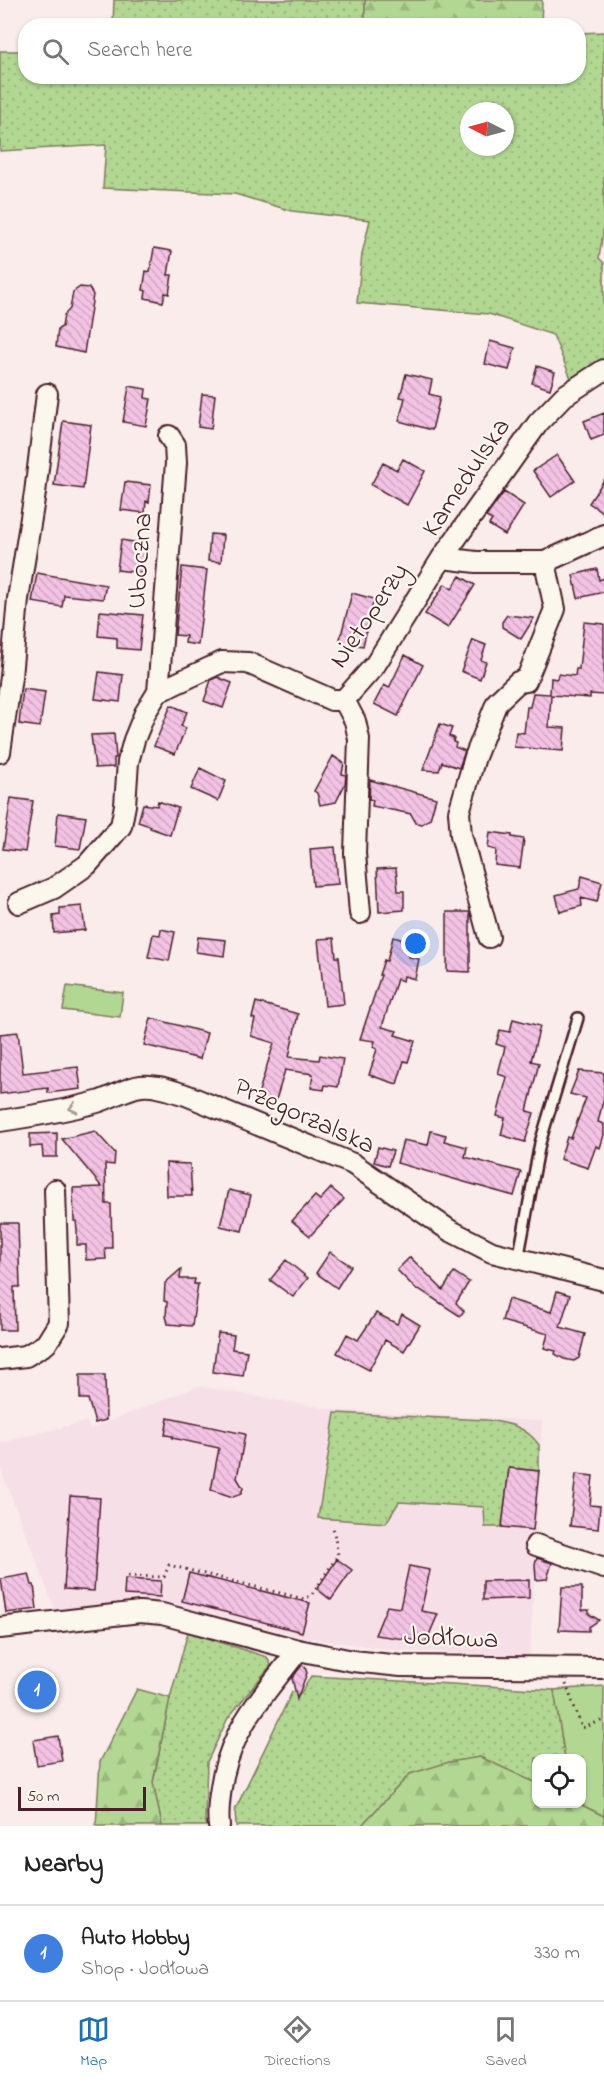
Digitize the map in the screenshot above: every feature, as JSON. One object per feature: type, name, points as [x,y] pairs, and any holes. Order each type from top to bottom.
[{"type":"street","name":"Kamedulska","points":[[604,370],[564,396],[549,410],[442,558],[476,562],[545,562],[604,535]]},
{"type":"street","points":[[0,752],[11,677],[18,599],[35,493],[47,394]]},
{"type":"street","name":"Uboczna","points":[[158,692],[176,463],[175,445],[169,436]]},
{"type":"street","name":"Nietoperzy","points":[[158,692],[222,662],[234,661],[248,663],[332,700],[344,700],[375,665],[442,558]]},
{"type":"street","points":[[489,937],[461,835],[459,812],[475,757],[497,702],[518,682],[526,681],[555,609],[545,562]]},
{"type":"street","points":[[19,903],[54,888],[87,866],[121,826],[128,762],[134,740],[145,713],[158,692]]},
{"type":"street","points":[[344,700],[355,721],[359,740],[355,853],[360,913]]},
{"type":"street","name":"Przegorzalska","points":[[0,1121],[99,1102],[128,1089],[142,1086],[160,1088],[186,1095],[353,1164],[449,1230],[492,1252],[604,1280]]},
{"type":"street","points":[[0,1359],[26,1356],[46,1344],[59,1323],[55,1190]]},
{"type":"street","points":[[536,1545],[604,1568]]},
{"type":"street","name":"Jodłowa","points":[[0,1628],[140,1612],[162,1614],[298,1650],[353,1661],[401,1666],[604,1668]]},
{"type":"street","points":[[219,1826],[222,1782],[235,1738],[260,1698],[298,1650]]},
{"type":"lane","points":[[518,1260],[540,1143],[578,1018]]},
{"type":"path","points":[[128,1576],[164,1577],[169,1565],[304,1599],[312,1594],[339,1556],[333,1527]]},
{"type":"path","points":[[561,1668],[582,1728],[604,1720]]},
{"type":"shaded area","points":[[198,1386],[336,1410],[542,1421],[530,1656],[393,1650],[307,1638],[173,1604],[152,1602],[122,1601],[58,1617],[0,1467],[0,1443],[87,1421],[90,1429]]},
{"type":"green space","points":[[114,0],[365,0],[365,18],[113,18]]},
{"type":"green space","points":[[365,0],[542,0],[541,18],[365,18]]},
{"type":"green space","points":[[604,32],[604,226],[599,258],[604,263],[604,364],[572,381],[553,335],[489,314],[357,303],[362,254],[370,220],[292,211],[235,194],[103,188],[106,145],[0,151],[0,51],[18,51],[18,84],[586,84],[586,33]]},
{"type":"green space","points":[[67,986],[123,993],[120,1017],[63,1010]]},
{"type":"green space","points":[[335,1413],[487,1420],[509,1424],[528,1434],[539,1445],[539,1471],[509,1468],[502,1527],[485,1527],[484,1507],[399,1502],[386,1523],[318,1518]]},
{"type":"green space","points":[[188,1632],[267,1657],[271,1665],[228,1718],[207,1762],[205,1819],[207,1826],[162,1826],[153,1783],[170,1698]]},
{"type":"green space","points":[[311,1676],[554,1690],[564,1754],[532,1754],[532,1781],[479,1757],[410,1774],[361,1826],[236,1826],[235,1810],[292,1692],[301,1693]]},
{"type":"green space","points":[[604,1686],[604,1816],[586,1807],[586,1754],[564,1754],[554,1690]]},
{"type":"green space","points":[[137,1689],[170,1698],[153,1782],[162,1826],[96,1826],[100,1762]]},
{"type":"green space","points":[[480,1757],[532,1781],[532,1808],[586,1807],[604,1816],[604,1826],[361,1826],[410,1774],[449,1762]]},
{"type":"building","points":[[154,248],[172,251],[168,275],[172,275],[169,294],[165,293],[163,302],[145,298],[146,291],[143,290],[146,271],[150,272]]},
{"type":"building","points":[[80,287],[89,288],[93,295],[84,353],[56,347],[58,329],[62,327],[64,315],[70,309],[73,292]]},
{"type":"building","points":[[490,341],[515,348],[509,370],[485,364]]},
{"type":"building","points":[[537,366],[555,372],[550,389],[532,383]]},
{"type":"building","points":[[406,374],[432,380],[429,394],[440,397],[432,430],[399,421],[405,398],[400,397]]},
{"type":"building","points":[[129,386],[146,389],[145,398],[151,399],[146,426],[123,422]]},
{"type":"building","points":[[202,394],[215,395],[211,429],[198,427]]},
{"type":"building","points":[[604,413],[604,435],[591,440],[584,421]]},
{"type":"building","points":[[63,421],[91,425],[83,489],[54,485]]},
{"type":"building","points":[[557,455],[575,481],[551,497],[533,471]]},
{"type":"building","points":[[403,459],[425,471],[407,505],[371,485],[383,463],[397,470]]},
{"type":"building","points":[[604,480],[604,513],[589,503]]},
{"type":"building","points":[[125,482],[151,485],[145,513],[121,510]]},
{"type":"building","points":[[504,492],[524,505],[505,535],[489,525],[492,520],[486,517]]},
{"type":"building","points":[[210,534],[223,535],[221,562],[208,561]]},
{"type":"building","points":[[121,540],[146,544],[143,573],[117,570]]},
{"type":"building","points":[[182,567],[207,570],[198,645],[185,643],[186,636],[175,635]]},
{"type":"building","points":[[597,569],[599,580],[604,578],[604,592],[578,598],[573,575]]},
{"type":"building","points":[[37,573],[106,585],[103,599],[64,595],[62,607],[32,602]]},
{"type":"building","points":[[460,576],[475,585],[448,628],[425,614],[445,584],[452,589]]},
{"type":"building","points":[[352,593],[374,599],[363,646],[357,645],[351,649],[345,647],[340,639]]},
{"type":"building","points":[[100,611],[143,615],[139,650],[117,648],[117,638],[98,636]]},
{"type":"building","points":[[507,615],[534,618],[521,639],[502,627],[502,622]]},
{"type":"building","points":[[584,622],[604,624],[604,695],[590,694],[590,698],[551,695],[549,727],[565,728],[563,751],[514,747],[516,732],[524,733],[527,707],[530,707],[533,693],[550,694],[551,678],[557,679],[558,674],[575,676],[576,669],[579,669]]},
{"type":"building","points":[[473,640],[486,645],[481,660],[486,662],[480,679],[461,671]]},
{"type":"building","points":[[405,655],[423,665],[398,716],[374,704],[384,685],[389,688]]},
{"type":"building","points":[[99,672],[123,675],[120,702],[95,699]]},
{"type":"building","points":[[217,677],[232,683],[223,708],[204,701],[211,680]]},
{"type":"building","points":[[23,689],[45,692],[40,727],[19,724]]},
{"type":"building","points":[[171,705],[187,712],[181,726],[186,728],[175,754],[154,746]]},
{"type":"building","points":[[440,724],[452,728],[449,736],[454,738],[455,747],[465,751],[459,768],[442,762],[439,771],[423,770]]},
{"type":"building","points":[[114,734],[116,758],[114,758],[114,767],[95,768],[91,735]]},
{"type":"building","points":[[333,756],[344,763],[342,774],[346,775],[345,784],[336,802],[320,805],[317,793],[314,791]]},
{"type":"building","points":[[200,768],[226,781],[218,801],[191,789]]},
{"type":"building","points":[[370,780],[436,798],[430,819],[422,824],[416,823],[411,814],[372,806],[373,800],[369,799]]},
{"type":"building","points":[[11,798],[33,801],[25,852],[3,849]]},
{"type":"building","points":[[158,801],[178,808],[170,835],[138,822],[143,804],[157,806]]},
{"type":"building","points":[[58,813],[86,817],[80,849],[55,846]]},
{"type":"building","points":[[490,832],[524,839],[520,868],[495,865],[496,850],[488,848]]},
{"type":"building","points":[[335,847],[338,884],[313,886],[310,849]]},
{"type":"building","points":[[396,868],[398,891],[404,891],[404,910],[379,912],[377,869]]},
{"type":"building","points":[[582,876],[602,882],[597,902],[581,898],[582,906],[560,912],[556,895],[579,889]]},
{"type":"building","points":[[82,906],[85,930],[54,933],[53,916],[60,915],[60,908]]},
{"type":"building","points":[[447,912],[470,912],[470,972],[447,971]]},
{"type":"building","points":[[161,929],[175,932],[169,961],[148,957],[153,934],[160,935]]},
{"type":"building","points":[[198,937],[226,940],[224,956],[196,952]]},
{"type":"building","points":[[393,937],[413,942],[409,957],[419,959],[415,979],[404,976],[403,981],[397,979],[382,1027],[397,1031],[395,1035],[415,1041],[408,1062],[404,1061],[397,1084],[369,1075],[377,1049],[373,1047],[375,1041],[360,1039]]},
{"type":"building","points":[[334,938],[336,957],[339,957],[344,1004],[325,1006],[318,939]]},
{"type":"building","points":[[256,1002],[298,1014],[289,1057],[319,1060],[320,1055],[343,1059],[338,1087],[325,1085],[324,1090],[311,1088],[313,1074],[285,1070],[273,1110],[255,1104],[274,1043],[251,1036]]},
{"type":"building","points":[[151,1018],[207,1033],[200,1059],[144,1045]]},
{"type":"building","points":[[513,1019],[540,1026],[531,1061],[539,1063],[527,1111],[534,1113],[525,1142],[501,1135],[505,1118],[497,1116],[507,1077],[498,1074],[505,1047],[496,1044],[500,1030],[510,1032]]},
{"type":"building","points":[[18,1032],[23,1073],[78,1067],[81,1089],[48,1093],[48,1088],[0,1094],[0,1034]]},
{"type":"building","points":[[579,1071],[604,1073],[604,1097],[598,1122],[604,1124],[604,1135],[600,1148],[596,1146],[588,1168],[560,1159],[567,1137],[571,1138],[586,1098],[570,1094]]},
{"type":"building","points":[[95,1131],[115,1153],[114,1165],[105,1164],[106,1204],[111,1204],[112,1248],[105,1248],[106,1259],[86,1260],[86,1245],[77,1245],[73,1188],[102,1187],[62,1139]]},
{"type":"building","points":[[431,1131],[446,1135],[444,1141],[467,1147],[465,1157],[521,1172],[514,1196],[397,1163],[403,1140],[428,1145]]},
{"type":"building","points":[[57,1133],[57,1157],[43,1157],[42,1146],[30,1147],[30,1134]]},
{"type":"building","points":[[378,1147],[393,1151],[388,1166],[374,1162]]},
{"type":"building","points":[[166,1163],[190,1164],[192,1196],[167,1196]]},
{"type":"building","points":[[331,1188],[344,1199],[310,1236],[292,1221],[315,1196],[320,1200]]},
{"type":"building","points":[[229,1190],[251,1195],[242,1231],[220,1226]]},
{"type":"building","points":[[0,1223],[18,1223],[20,1287],[14,1287],[15,1330],[0,1330]]},
{"type":"building","points":[[330,1252],[351,1266],[337,1288],[316,1273]]},
{"type":"building","points":[[410,1257],[443,1290],[454,1272],[469,1282],[456,1303],[464,1311],[460,1316],[419,1289],[417,1290],[397,1270]]},
{"type":"building","points":[[286,1260],[308,1278],[293,1297],[270,1280]]},
{"type":"building","points":[[181,1269],[180,1279],[195,1279],[194,1284],[198,1284],[192,1326],[168,1324],[166,1316],[165,1283]]},
{"type":"building","points":[[557,1291],[570,1295],[560,1327],[585,1334],[579,1358],[574,1361],[564,1359],[555,1354],[556,1351],[544,1348],[548,1334],[502,1321],[508,1299],[551,1312]]},
{"type":"building","points":[[376,1313],[397,1324],[402,1314],[420,1325],[404,1351],[385,1340],[369,1370],[337,1353],[347,1334],[358,1340]]},
{"type":"building","points":[[218,1333],[234,1335],[232,1349],[247,1351],[243,1376],[213,1372]]},
{"type":"building","points":[[80,1375],[105,1375],[106,1420],[95,1423],[88,1399],[80,1399]]},
{"type":"building","points":[[168,1418],[245,1434],[237,1478],[243,1488],[241,1494],[233,1497],[211,1490],[219,1448],[165,1435]]},
{"type":"building","points":[[509,1468],[539,1471],[533,1530],[502,1527]]},
{"type":"building","points":[[576,1474],[593,1476],[590,1505],[600,1506],[598,1529],[570,1526]]},
{"type":"building","points":[[70,1496],[100,1498],[94,1591],[64,1589]]},
{"type":"building","points":[[537,1558],[552,1563],[547,1579],[536,1580]]},
{"type":"building","points":[[337,1559],[352,1570],[331,1600],[317,1589]]},
{"type":"building","points":[[409,1566],[430,1570],[421,1611],[438,1614],[426,1642],[375,1635],[387,1606],[400,1608]]},
{"type":"building","points":[[189,1573],[310,1603],[302,1632],[182,1601]]},
{"type":"building","points":[[29,1574],[32,1585],[34,1585],[37,1609],[6,1613],[1,1579]]},
{"type":"building","points":[[125,1579],[161,1581],[160,1597],[124,1595]]},
{"type":"building","points":[[529,1580],[529,1598],[483,1600],[483,1581]]},
{"type":"building","points":[[562,1587],[582,1587],[582,1610],[589,1610],[589,1614],[599,1620],[589,1627],[589,1631],[559,1630]]},
{"type":"building","points":[[302,1665],[307,1673],[297,1699],[292,1678]]},
{"type":"building","points":[[42,1678],[46,1703],[27,1706],[22,1681]]},
{"type":"building","points":[[58,1736],[62,1761],[37,1765],[33,1740]]},
{"type":"place","name":"Auto Hobby","points":[[37,1690]]}]
